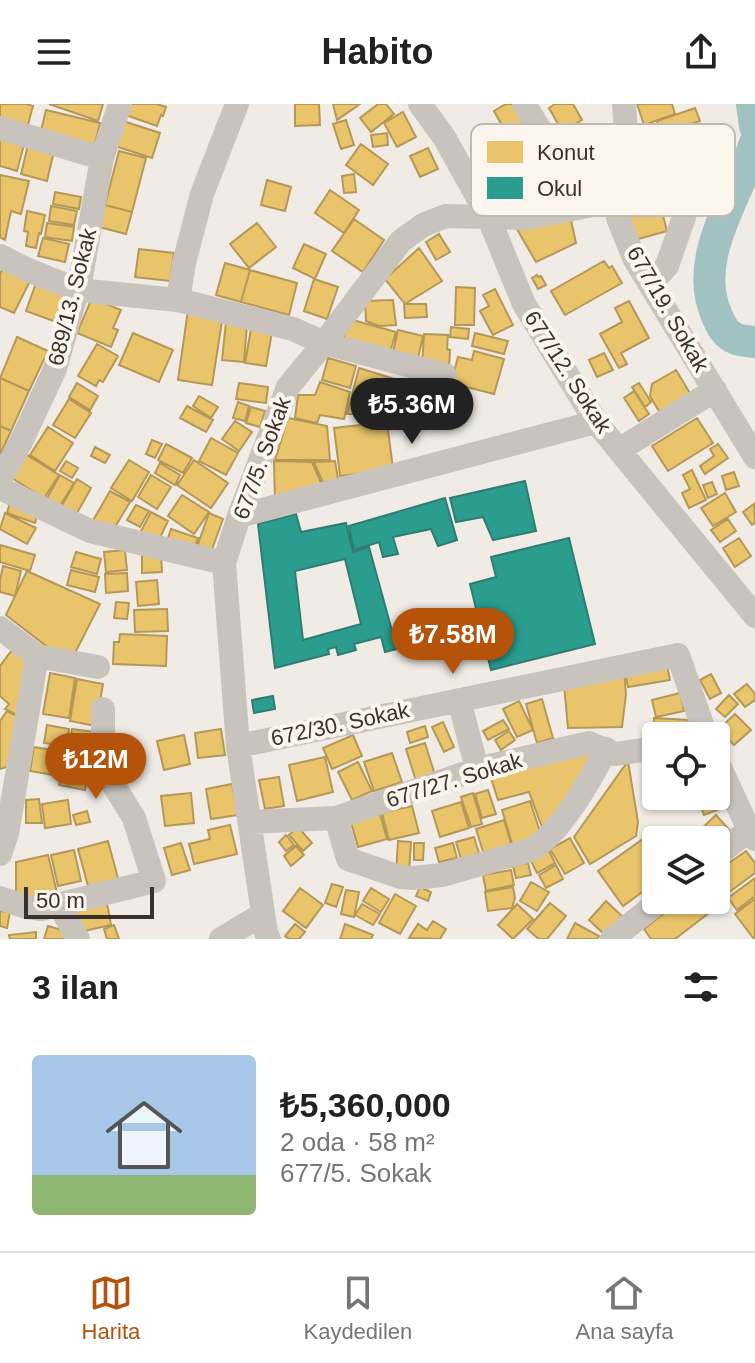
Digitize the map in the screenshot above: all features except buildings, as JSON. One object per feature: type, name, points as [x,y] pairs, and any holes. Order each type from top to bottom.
[{"type":"street","name":"689/13. Sokak","points":[[0,480],[55,369],[78,290],[102,158],[120,104]]},
{"type":"street","points":[[178,300],[202,194],[237,104]]},
{"type":"street","name":"677/12. Sokak","points":[[420,104],[444,137],[471,185]]},
{"type":"street","points":[[524,104],[537,124]]},
{"type":"street","name":"677/19. Sokak","points":[[624,104],[625,124]]},
{"type":"street","points":[[0,128],[102,158]]},
{"type":"street","name":"677/5. Sokak","points":[[269,939],[238,746],[224,563],[239,516],[288,387],[401,241],[423,225],[446,216],[534,216]]},
{"type":"street","name":"677/12. Sokak","points":[[488,216],[524,304],[596,422],[755,616]]},
{"type":"street","name":"677/19. Sokak","points":[[618,216],[634,258],[755,457]]},
{"type":"street","points":[[650,284],[667,266],[684,216]]},
{"type":"street","points":[[0,256],[78,290],[178,300],[293,329],[324,343],[445,375]]},
{"type":"street","points":[[619,450],[720,398],[755,413]]},
{"type":"street","points":[[239,516],[596,422]]},
{"type":"street","points":[[0,488],[90,531],[224,563]]},
{"type":"street","points":[[0,628],[37,656],[98,667]]},
{"type":"street","name":"672/30. Sokak","points":[[238,746],[678,655],[701,722]]},
{"type":"street","points":[[0,854],[7,834],[7,782],[37,656]]},
{"type":"street","points":[[459,700],[477,769]]},
{"type":"street","points":[[0,898],[41,909],[154,881],[134,818],[113,784],[109,771],[103,735],[103,709]]},
{"type":"street","name":"677/27. Sokak","points":[[250,822],[336,818],[477,769],[589,743],[615,754],[642,750]]},
{"type":"street","points":[[336,818],[348,859],[400,877],[442,875],[538,846],[548,838],[584,789],[606,749]]},
{"type":"street","points":[[730,789],[752,835],[730,848]]},
{"type":"street","points":[[59,904],[78,939]]},
{"type":"street","points":[[221,939],[263,914]]},
{"type":"street","points":[[612,939],[643,914]]},
{"type":"waterway","points":[[752,104],[755,126]]},
{"type":"waterway","points":[[735,192],[755,143]]},
{"type":"waterway","points":[[725,216],[713,250],[710,294],[726,332],[733,338],[755,342]]}]
